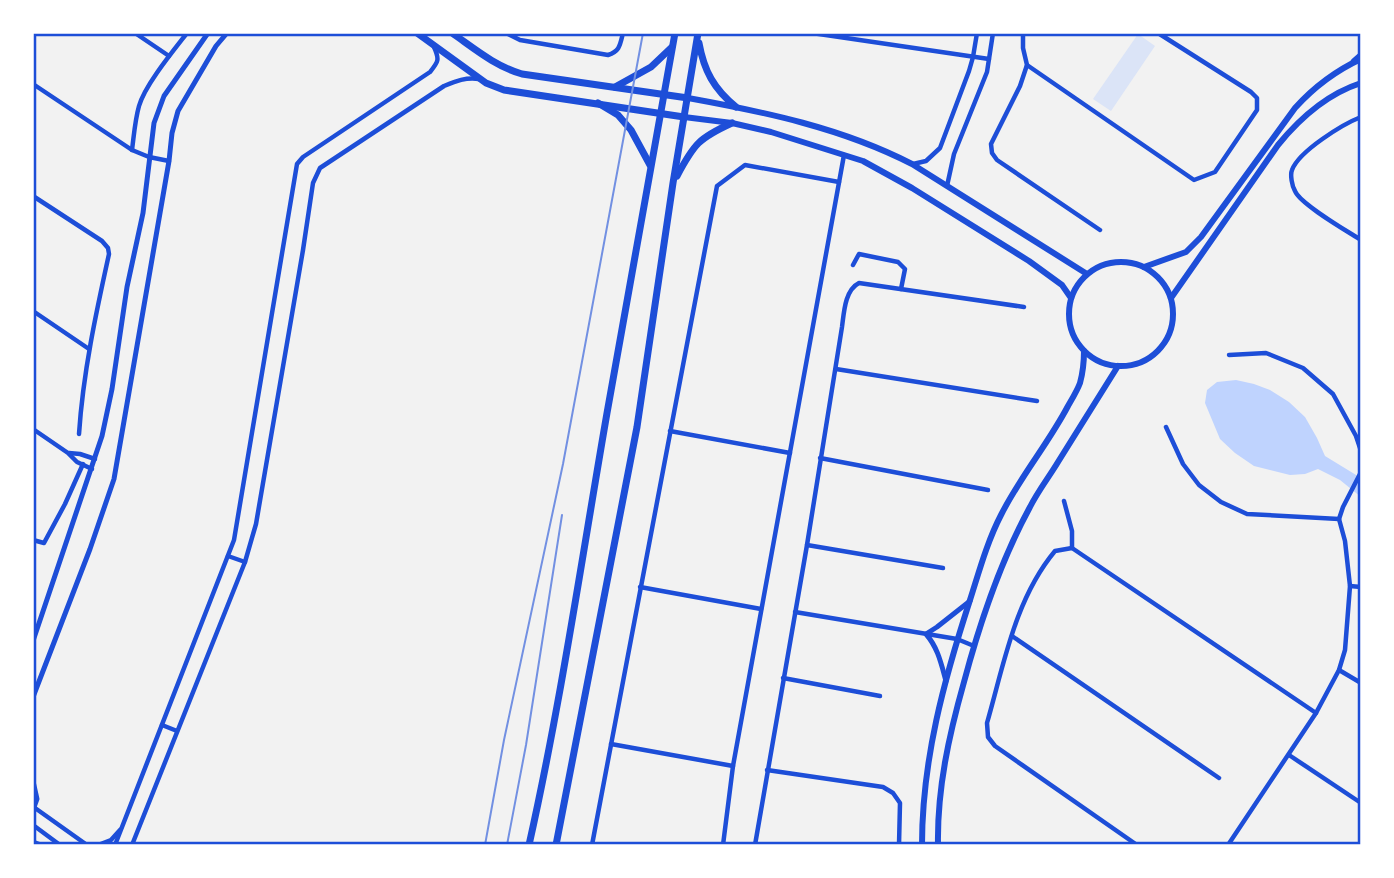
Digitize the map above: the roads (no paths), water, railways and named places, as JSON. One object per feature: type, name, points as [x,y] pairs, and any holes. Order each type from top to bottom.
[{"type":"main road","points":[[417,33],[486,83],[504,90],[732,123],[771,132],[883,170],[1029,261],[1062,285],[1071,298]]},
{"type":"main road","points":[[452,33],[505,69],[522,74],[664,94],[783,116],[870,145],[912,164],[1087,274]]},
{"type":"main road","points":[[529,845],[579,584],[606,416],[675,33]]},
{"type":"main road","points":[[555,845],[636,427],[698,34]]},
{"type":"main road","points":[[698,34],[701,56],[713,84],[721,95],[736,107]]},
{"type":"main road","points":[[615,87],[651,66],[673,47]]},
{"type":"main road","points":[[1144,267],[1185,252],[1201,237],[1308,93],[1361,56]]},
{"type":"main road","points":[[1171,298],[1290,130],[1316,106],[1361,83]]},
{"type":"main road","points":[[598,103],[618,115],[631,130],[650,166]]},
{"type":"main road","points":[[673,183],[701,139],[732,123]]},
{"type":"main road","points":[[1125,262],[1144,267],[1161,280],[1171,298],[1174,315],[1171,331],[1163,346],[1150,358],[1135,365],[1118,366],[1100,362],[1084,351],[1070,327],[1069,312],[1077,285],[1087,274],[1104,264],[1125,262]]},
{"type":"main road","points":[[922,845],[926,773],[936,721],[957,639],[989,541],[1001,514],[1079,386],[1084,351]]},
{"type":"main road","points":[[938,845],[938,816],[952,725],[993,589],[1013,540],[1031,506],[1118,366]]},
{"type":"street","points":[[135,33],[169,56]]},
{"type":"street","points":[[132,150],[143,96],[187,33]]},
{"type":"street","points":[[33,641],[102,436],[142,213],[154,123],[160,104],[173,81],[208,33]]},
{"type":"street","points":[[33,697],[114,479],[172,133],[178,111],[216,46],[227,33]]},
{"type":"street","points":[[506,33],[520,40],[608,55],[620,48],[623,33]]},
{"type":"street","points":[[812,33],[989,59]]},
{"type":"street","points":[[912,164],[926,161],[940,148],[974,57],[977,33]]},
{"type":"street","points":[[947,186],[954,154],[987,72],[993,33]]},
{"type":"street","points":[[1023,33],[1027,65],[1020,86],[991,144],[992,153],[997,160],[1100,230]]},
{"type":"street","points":[[1027,65],[1194,180],[1215,172],[1258,110],[1257,99],[1251,92],[1158,33]]},
{"type":"street","points":[[115,845],[234,540],[297,164],[303,157],[430,72],[438,62],[438,55],[432,43]]},
{"type":"street","points":[[132,845],[245,562],[256,524],[313,183],[317,173],[320,168],[444,86],[467,78],[486,83]]},
{"type":"street","points":[[33,84],[132,150],[169,161]]},
{"type":"street","points":[[1361,117],[1349,121],[1308,150],[1292,169],[1291,177],[1295,193],[1361,240]]},
{"type":"street","points":[[723,845],[733,766],[844,155]]},
{"type":"street","points":[[592,845],[717,186],[745,165],[839,182]]},
{"type":"street","points":[[33,196],[102,241],[108,248],[81,400],[79,434]]},
{"type":"street","points":[[853,265],[859,254],[898,262],[905,269],[901,289]]},
{"type":"street","points":[[755,845],[846,301],[852,286],[859,283],[1024,307]]},
{"type":"street","points":[[33,311],[89,349]]},
{"type":"street","points":[[1229,355],[1266,353],[1303,368],[1334,394],[1361,451]]},
{"type":"street","points":[[836,369],[1037,401]]},
{"type":"street","points":[[1166,427],[1182,464],[1199,485],[1221,502],[1247,514],[1339,519]]},
{"type":"street","points":[[33,429],[77,462],[92,469]]},
{"type":"street","points":[[670,431],[790,453]]},
{"type":"street","points":[[68,453],[95,459]]},
{"type":"street","points":[[820,458],[988,490]]},
{"type":"street","points":[[33,540],[44,543],[83,464]]},
{"type":"street","points":[[1230,844],[1316,713],[1339,670],[1345,650],[1350,586],[1345,541],[1339,519],[1361,472]]},
{"type":"street","points":[[1064,501],[1072,531],[1072,548]]},
{"type":"street","points":[[807,545],[943,568]]},
{"type":"street","points":[[1137,845],[995,746],[988,737],[987,723],[1028,591],[1055,551],[1072,548],[1316,713]]},
{"type":"street","points":[[228,556],[245,562]]},
{"type":"street","points":[[1350,586],[1361,587]]},
{"type":"street","points":[[640,587],[761,609]]},
{"type":"street","points":[[926,634],[970,601]]},
{"type":"street","points":[[795,612],[957,639],[974,646]]},
{"type":"street","points":[[926,634],[934,643],[946,681]]},
{"type":"street","points":[[1012,636],[1219,778]]},
{"type":"street","points":[[1339,670],[1361,683]]},
{"type":"street","points":[[783,678],[880,696]]},
{"type":"street","points":[[162,725],[177,731]]},
{"type":"street","points":[[611,744],[733,766]]},
{"type":"street","points":[[1289,755],[1361,803]]},
{"type":"street","points":[[766,770],[883,787],[893,793],[900,803],[899,845]]},
{"type":"street","points":[[33,781],[37,799],[34,809],[86,844],[97,845],[111,840],[122,828]]},
{"type":"street","points":[[33,825],[60,845]]},
{"type":"street","points":[[33,842],[41,845]]},
{"type":"water","points":[[1236,380],[1270,390],[1289,402],[1305,417],[1325,456],[1361,478],[1361,497],[1340,480],[1318,469],[1305,474],[1290,475],[1254,466],[1220,439],[1205,403],[1207,390],[1217,382]]},
{"type":"tram line","points":[[485,845],[504,740],[563,464],[643,33]]},
{"type":"tram line","points":[[507,845],[526,745],[562,515]]}]
